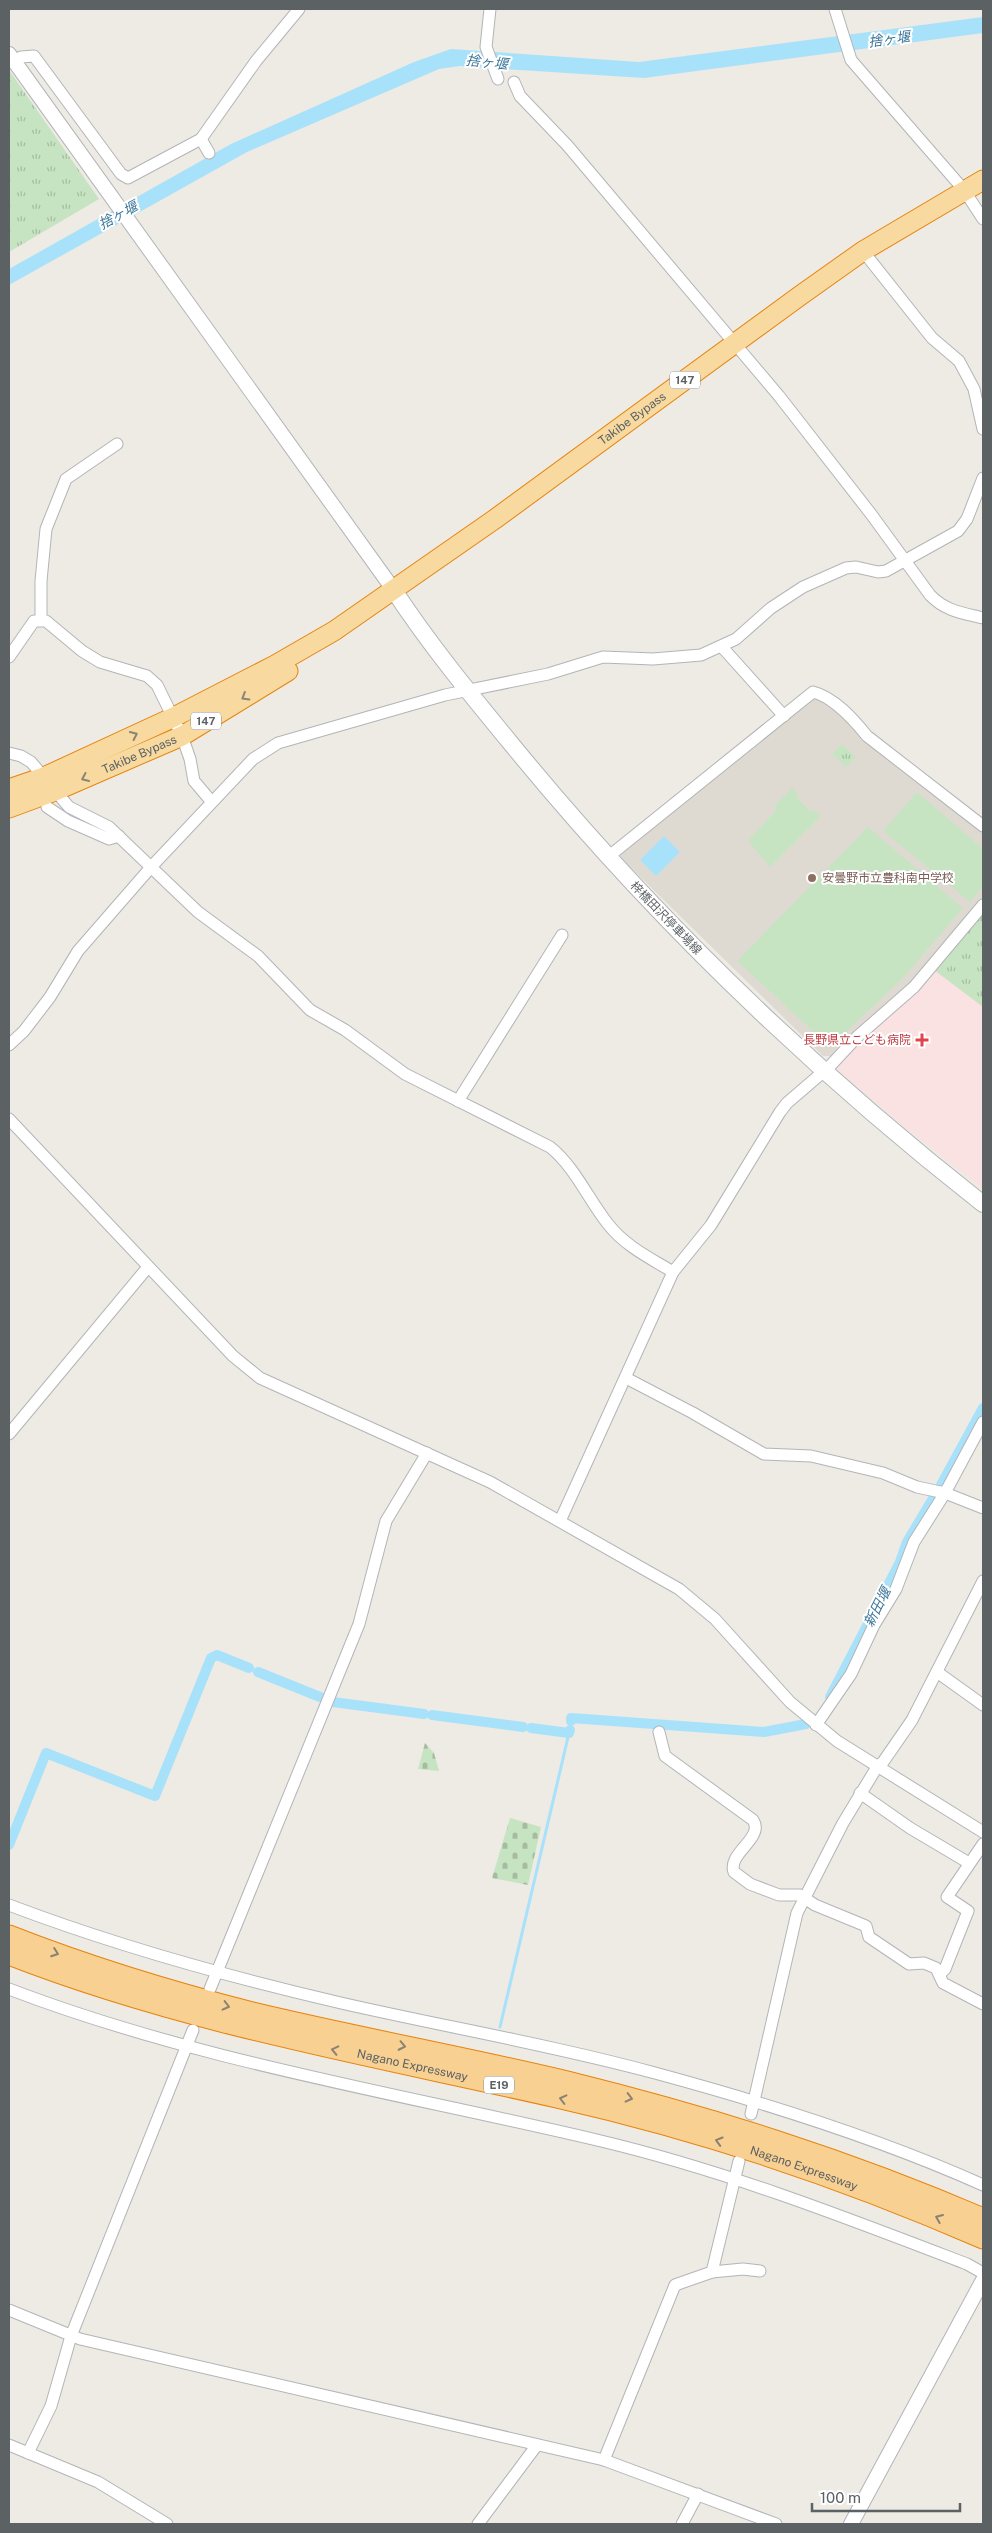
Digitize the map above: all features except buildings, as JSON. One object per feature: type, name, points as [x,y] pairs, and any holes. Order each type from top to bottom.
[{"type":"highway","name":"Takibe Bypass","points":[[9,789],[49,792],[174,716],[275,665],[334,631],[503,514],[734,343],[864,251],[983,180]]},
{"type":"highway","name":"Takibe Bypass","points":[[9,808],[182,736],[313,654],[338,636],[388,593]]},
{"type":"highway","name":"Nagano Expressway","points":[[9,1936],[92,1966],[186,1996],[564,2082],[768,2137],[884,2178],[983,2219]]},
{"type":"highway","name":"Nagano Expressway","points":[[9,1954],[180,2011],[248,2029],[558,2098],[662,2124],[764,2154],[869,2190],[983,2238]]},
{"type":"main road","name":"梓橋田沢停車場線","points":[[388,593],[608,857],[722,975],[824,1071],[983,1204]]},
{"type":"street","points":[[11,57],[34,56],[121,174],[126,177],[201,139],[256,61],[299,9]]},
{"type":"street","points":[[490,9],[487,51],[497,74]]},
{"type":"street","points":[[835,9],[851,60],[964,190],[983,219]]},
{"type":"street","points":[[11,57],[117,203],[388,593]]},
{"type":"street","points":[[514,82],[520,96],[567,145],[804,426],[939,605],[949,610],[983,618]]},
{"type":"street","points":[[201,139],[209,153]]},
{"type":"street","points":[[864,251],[932,338],[959,361],[974,389],[983,429]]},
{"type":"street","points":[[41,620],[41,581],[46,529],[66,479],[117,444]]},
{"type":"street","points":[[9,1045],[24,1031],[50,997],[78,951],[152,866],[211,801],[254,759],[278,743],[467,690],[548,674],[603,658],[681,658],[701,655],[736,639],[771,608],[803,587],[846,568],[856,567],[878,572],[906,561],[964,525],[983,478]]},
{"type":"street","points":[[9,658],[34,621],[41,620],[46,621],[82,651],[100,662],[147,676],[157,685],[174,716],[190,759],[194,781],[211,801]]},
{"type":"street","points":[[722,647],[784,716]]},
{"type":"street","points":[[608,857],[813,692],[822,694],[856,723],[867,736],[983,826]]},
{"type":"street","points":[[9,753],[31,762],[68,821],[109,839],[119,836]]},
{"type":"street","points":[[49,792],[69,807],[109,827],[198,912],[258,956],[310,1010],[345,1030],[405,1074],[557,1152],[564,1158],[609,1225],[630,1246],[673,1272]]},
{"type":"street","points":[[560,1521],[673,1272],[711,1226],[780,1112],[787,1103],[824,1071],[857,1037],[914,987],[983,905]]},
{"type":"street","points":[[458,1102],[562,935]]},
{"type":"street","points":[[9,1119],[233,1356],[260,1378],[279,1389],[490,1482],[679,1589],[698,1603],[731,1635],[790,1702],[816,1726],[877,1767],[983,1832]]},
{"type":"street","points":[[9,1434],[148,1267]]},
{"type":"street","points":[[626,1378],[694,1413],[764,1454],[811,1456],[883,1473],[917,1487],[945,1493],[983,1508]]},
{"type":"street","points":[[816,1726],[851,1674],[874,1625],[896,1589],[914,1542],[945,1493],[983,1422]]},
{"type":"street","points":[[210,1989],[358,1624],[386,1521],[427,1453]]},
{"type":"street","points":[[751,2114],[796,1913],[830,1846],[860,1793],[912,1720],[983,1581]]},
{"type":"street","points":[[937,1672],[983,1705]]},
{"type":"street","points":[[659,1732],[665,1756],[756,1824],[756,1831],[733,1861],[734,1872],[750,1884],[779,1895],[800,1895],[815,1905],[866,1926],[869,1937],[909,1964],[924,1963],[936,1968],[943,1983],[983,2004]]},
{"type":"street","points":[[860,1793],[910,1828],[969,1863]]},
{"type":"street","points":[[940,1974],[945,1969],[968,1911],[947,1897],[983,1844]]},
{"type":"street","points":[[9,1905],[55,1922],[216,1972],[342,2003],[586,2056],[753,2101],[896,2149],[983,2185]]},
{"type":"street","points":[[9,1989],[103,2022],[186,2047],[272,2069],[603,2142],[734,2179],[850,2219],[967,2264],[983,2273]]},
{"type":"street","points":[[28,2453],[51,2406],[71,2336],[193,2030]]},
{"type":"street","points":[[712,2272],[739,2161]]},
{"type":"street","points":[[604,2460],[670,2293],[675,2285],[712,2272],[742,2269],[760,2271]]},
{"type":"street","points":[[851,2524],[983,2280]]},
{"type":"street","points":[[9,2310],[71,2336],[604,2460],[776,2524]]},
{"type":"street","points":[[9,2445],[98,2482],[166,2524]]},
{"type":"street","points":[[478,2524],[537,2445]]},
{"type":"street","points":[[682,2524],[698,2494]]},
{"type":"shaded area","name":"安曇野市立豊科南中学校","points":[[819,698],[983,830],[983,899],[909,987],[844,1040],[831,1056],[823,1056],[621,858],[620,852],[812,699]]},
{"type":"shaded area","name":"長野県立こども病院","points":[[983,911],[983,1189],[891,1116],[835,1067]]},
{"type":"green space","points":[[9,70],[99,199],[9,252]]},
{"type":"green space","points":[[842,744],[856,757],[846,767],[832,754]]},
{"type":"green space","points":[[792,788],[799,795],[797,798],[811,812],[814,810],[821,816],[770,867],[748,841],[777,809],[774,806]]},
{"type":"green space","points":[[917,792],[983,849],[983,886],[970,902],[883,831]]},
{"type":"green space","points":[[868,827],[963,908],[904,977],[830,1047],[737,961]]},
{"type":"green space","points":[[983,913],[983,1007],[934,970]]},
{"type":"green space","points":[[425,1743],[434,1753],[439,1771],[418,1769]]},
{"type":"green space","points":[[510,1818],[541,1827],[528,1885],[492,1878]]},
{"type":"water","name":"捨ヶ堰","points":[[983,17],[983,33],[644,78],[460,66],[439,69],[247,152],[9,285],[9,269],[231,144],[414,62],[451,49],[639,62]]},
{"type":"water","points":[[664,836],[680,852],[656,876],[640,860]]},
{"type":"waterway","name":"新田堰","points":[[941,1485],[983,1408]]},
{"type":"waterway","name":"新田堰","points":[[830,1697],[900,1562],[907,1542],[935,1495]]},
{"type":"waterway","points":[[9,1845],[46,1753],[155,1796],[211,1658],[217,1655],[249,1668]]},
{"type":"waterway","points":[[258,1672],[320,1697]]},
{"type":"waterway","points":[[333,1702],[424,1714]]},
{"type":"waterway","points":[[432,1715],[523,1727]]},
{"type":"waterway","name":"新田堰","points":[[571,1721],[571,1718],[764,1732],[806,1724]]},
{"type":"waterway","points":[[531,1728],[569,1733],[570,1730]]},
{"type":"waterway","points":[[500,2027],[569,1733]]},
{"type":"place","name":"安曇野市立豊科南中学校","points":[[812,878]]},
{"type":"place","name":"長野県立こども病院","points":[[922,1040]]}]
